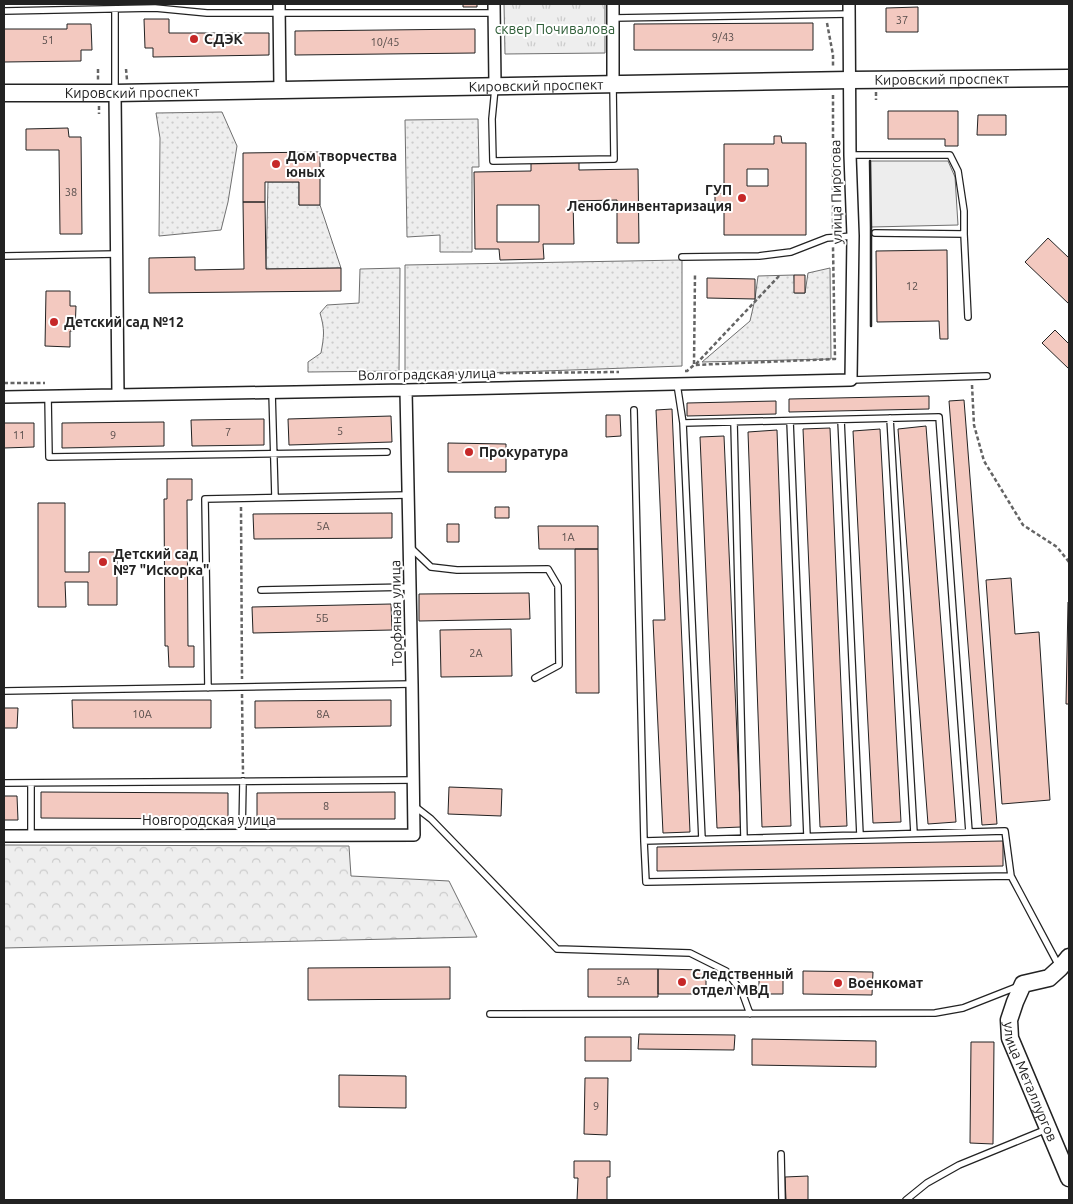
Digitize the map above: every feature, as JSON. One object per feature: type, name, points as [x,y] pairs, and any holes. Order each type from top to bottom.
[{"type":"main road","name":"Кировский проспект","points":[[4,93],[116,93],[833,80],[1069,78]]},
{"type":"main road","points":[[1023,984],[1049,978],[1065,963]]},
{"type":"main road","name":"улица Металлургов","points":[[1023,984],[1009,1020],[1010,1038],[1069,1178]]},
{"type":"street","points":[[613,4],[614,84]]},
{"type":"street","points":[[494,8],[495,86]]},
{"type":"street","points":[[279,9],[280,90]]},
{"type":"street","name":"улица Пирогова","points":[[849,9],[850,155],[853,236],[851,380]]},
{"type":"street","points":[[116,93],[118,395]]},
{"type":"street","name":"Волгоградская улица","points":[[4,397],[851,380]]},
{"type":"street","name":"Торфяная улица","points":[[406,390],[414,835]]},
{"type":"street","name":"Новгородская улица","points":[[4,836],[414,835]]},
{"type":"lane","points":[[4,11],[154,8],[207,13],[279,9],[494,8]]},
{"type":"lane","points":[[115,9],[116,93]]},
{"type":"lane","points":[[613,18],[826,15],[849,9]]},
{"type":"lane","points":[[495,86],[492,119],[493,161],[614,159],[614,84]]},
{"type":"lane","points":[[850,155],[950,155],[958,171],[964,211],[968,317]]},
{"type":"lane","points":[[875,234],[964,234]]},
{"type":"lane","points":[[682,257],[760,256],[791,252],[827,238],[853,236]]},
{"type":"lane","points":[[4,256],[117,254]]},
{"type":"lane","points":[[851,380],[987,376]]},
{"type":"lane","points":[[677,384],[682,423],[702,839]]},
{"type":"lane","points":[[272,392],[275,497]]},
{"type":"lane","points":[[48,396],[49,457],[387,452]]},
{"type":"lane","points":[[634,410],[646,882],[1011,876]]},
{"type":"lane","points":[[682,423],[939,417],[969,832]]},
{"type":"lane","points":[[890,418],[914,833]]},
{"type":"lane","points":[[841,420],[860,835]]},
{"type":"lane","points":[[790,421],[807,836]]},
{"type":"lane","points":[[734,422],[744,838]]},
{"type":"lane","points":[[208,688],[205,498],[408,495]]},
{"type":"lane","points":[[409,547],[431,567],[456,570],[548,569],[558,586],[559,665],[535,678]]},
{"type":"lane","points":[[261,590],[410,587]]},
{"type":"lane","points":[[4,691],[412,684]]},
{"type":"lane","points":[[4,783],[413,780]]},
{"type":"lane","points":[[242,835],[243,781]]},
{"type":"lane","points":[[31,783],[31,836]]},
{"type":"lane","points":[[413,806],[431,819],[557,949],[690,952],[726,971],[742,992],[750,1014]]},
{"type":"lane","points":[[644,841],[1004,831],[1011,876],[1065,963]]},
{"type":"lane","points":[[490,1014],[935,1013],[963,1008],[1023,984]]},
{"type":"lane","points":[[906,1200],[927,1183],[959,1165],[1049,1128]]},
{"type":"lane","points":[[781,1154],[782,1200]]},
{"type":"path","points":[[694,365],[835,359],[833,238],[834,55],[826,15]]},
{"type":"path","points":[[694,365],[695,274]]},
{"type":"path","points":[[677,372],[686,371],[694,365],[780,276]]},
{"type":"path","points":[[402,374],[628,372]]},
{"type":"path","points":[[972,376],[974,425],[984,461],[1023,524],[1057,547],[1069,562]]},
{"type":"path","points":[[240,498],[243,781]]},
{"type":"green space","name":"сквер Почивалова","points":[[504,4],[605,4],[605,53],[505,54]]},
{"type":"green space","points":[[222,112],[237,146],[228,202],[221,230],[159,236],[160,138],[156,113]]},
{"type":"green space","points":[[478,119],[479,167],[472,167],[472,252],[440,252],[440,235],[407,237],[405,120]]},
{"type":"green space","points":[[268,182],[299,182],[299,205],[320,205],[341,268],[266,269]]},
{"type":"green space","points":[[682,260],[682,366],[405,376],[405,265]]},
{"type":"green space","points":[[400,268],[399,371],[308,372],[308,362],[321,353],[323,324],[320,313],[327,305],[359,303],[360,269]]},
{"type":"green space","points":[[830,268],[831,359],[702,362],[750,321],[758,276],[794,275],[795,293],[805,293],[808,273]]},
{"type":"green space","points":[[4,845],[349,846],[351,876],[449,881],[477,937],[4,948]]},
{"type":"shaded area","points":[[870,161],[948,161],[955,177],[958,225],[871,227]]},
{"type":"building","points":[[463,4],[477,4],[477,7],[463,7]]},
{"type":"building","points":[[918,7],[918,32],[886,32],[886,8]]},
{"type":"building","points":[[144,19],[169,19],[169,33],[269,33],[269,55],[153,57],[153,48],[145,48]]},
{"type":"building","points":[[813,23],[813,50],[634,50],[634,24]]},
{"type":"building","points":[[67,24],[91,24],[92,50],[81,50],[81,61],[4,62],[4,29],[67,29]]},
{"type":"building","points":[[475,29],[475,53],[295,55],[295,31]]},
{"type":"building","points":[[888,111],[958,111],[958,146],[945,146],[945,139],[888,139]]},
{"type":"building","points":[[978,115],[1006,115],[1006,135],[977,135]]},
{"type":"building","points":[[68,128],[69,137],[81,137],[82,234],[60,234],[59,150],[26,150],[26,129]]},
{"type":"building","points":[[774,136],[781,136],[782,143],[806,143],[806,235],[724,235],[724,202],[715,202],[715,193],[724,193],[724,144],[774,144]],"holes":[[[747,169],[768,169],[768,186],[747,186]]]},
{"type":"building","points":[[320,152],[320,205],[299,205],[299,182],[265,182],[265,202],[243,202],[243,153]]},
{"type":"building","points":[[531,162],[579,162],[579,170],[638,169],[639,243],[617,243],[617,200],[573,201],[574,244],[543,244],[544,259],[500,260],[499,249],[475,249],[474,172],[531,171]],"holes":[[[497,205],[539,205],[539,242],[497,242]]]},
{"type":"building","points":[[243,202],[265,202],[266,269],[341,268],[341,291],[149,293],[149,258],[195,257],[195,270],[244,269]]},
{"type":"building","points":[[1048,238],[1069,258],[1069,304],[1025,262]]},
{"type":"building","points":[[947,250],[948,339],[940,339],[939,321],[877,322],[876,251]]},
{"type":"building","points":[[794,275],[805,275],[805,293],[794,293]]},
{"type":"building","points":[[707,278],[755,279],[755,299],[707,298]]},
{"type":"building","points":[[46,291],[70,291],[70,306],[76,306],[75,331],[70,331],[70,347],[45,346]]},
{"type":"building","points":[[1055,330],[1069,344],[1069,369],[1042,343]]},
{"type":"building","points":[[929,396],[929,409],[789,412],[789,399]]},
{"type":"building","points":[[964,400],[997,824],[982,825],[949,401]]},
{"type":"building","points":[[776,401],[776,414],[687,416],[687,403]]},
{"type":"building","points":[[672,409],[690,832],[663,833],[653,620],[665,620],[656,410]]},
{"type":"building","points":[[606,415],[620,415],[621,436],[606,437]]},
{"type":"building","points":[[391,416],[392,442],[289,445],[288,419]]},
{"type":"building","points":[[264,419],[264,445],[192,446],[191,420]]},
{"type":"building","points":[[164,422],[164,446],[62,448],[62,423]]},
{"type":"building","points":[[4,423],[34,423],[34,447],[4,448]]},
{"type":"building","points":[[926,426],[956,822],[928,824],[898,429]]},
{"type":"building","points":[[830,428],[847,826],[820,827],[803,429]]},
{"type":"building","points":[[880,429],[901,822],[873,823],[853,431]]},
{"type":"building","points":[[777,430],[791,826],[762,827],[748,432]]},
{"type":"building","points":[[724,436],[741,827],[717,828],[700,437]]},
{"type":"building","points":[[448,443],[506,444],[506,472],[448,472]]},
{"type":"building","points":[[167,479],[192,479],[192,500],[187,500],[188,646],[194,646],[194,667],[169,667],[168,646],[165,646],[164,499],[167,499]]},
{"type":"building","name":"Детский cад №7 \"Искорка\"","points":[[38,503],[65,503],[65,572],[89,572],[89,552],[117,552],[117,605],[88,605],[88,582],[65,582],[66,607],[38,607]]},
{"type":"building","points":[[495,507],[509,507],[509,518],[495,518]]},
{"type":"building","points":[[392,513],[392,538],[254,539],[253,514]]},
{"type":"building","points":[[447,524],[459,524],[459,542],[447,542]]},
{"type":"building","points":[[538,526],[598,526],[598,549],[539,549]]},
{"type":"building","points":[[575,549],[598,549],[599,693],[576,693]]},
{"type":"building","points":[[1011,578],[1015,634],[1039,632],[1050,800],[1002,804],[986,580]]},
{"type":"building","points":[[529,593],[530,619],[419,621],[419,594]]},
{"type":"building","points":[[1068,602],[1069,704],[1066,704]]},
{"type":"building","points":[[391,604],[392,630],[253,633],[252,607]]},
{"type":"building","points":[[511,629],[512,676],[441,677],[440,630]]},
{"type":"building","points":[[72,700],[211,700],[211,728],[73,728]]},
{"type":"building","points":[[391,700],[391,726],[255,728],[255,701]]},
{"type":"building","points":[[4,708],[18,708],[17,728],[4,728]]},
{"type":"building","points":[[449,787],[502,789],[501,816],[448,814]]},
{"type":"building","points":[[41,792],[228,793],[228,819],[41,818]]},
{"type":"building","points":[[395,792],[395,819],[257,819],[257,793]]},
{"type":"building","points":[[4,796],[17,796],[18,820],[4,820]]},
{"type":"building","points":[[1003,841],[1003,866],[657,871],[657,847]]},
{"type":"building","points":[[450,967],[450,999],[308,1000],[308,968]]},
{"type":"building","points":[[588,969],[658,969],[658,997],[588,997]]},
{"type":"building","name":"Следственный отдел МВД","points":[[658,969],[706,970],[706,994],[658,994]]},
{"type":"building","name":"Военкомат","points":[[803,971],[873,972],[872,995],[803,994]]},
{"type":"building","points":[[759,977],[783,978],[783,994],[759,994]]},
{"type":"building","points":[[639,1034],[735,1035],[734,1050],[638,1049]]},
{"type":"building","points":[[585,1037],[631,1037],[631,1061],[585,1061]]},
{"type":"building","points":[[752,1039],[876,1041],[876,1067],[752,1065]]},
{"type":"building","points":[[971,1042],[994,1042],[993,1144],[970,1143]]},
{"type":"building","points":[[339,1075],[406,1076],[406,1108],[339,1107]]},
{"type":"building","points":[[585,1078],[608,1078],[607,1135],[584,1134]]},
{"type":"building","points":[[574,1161],[610,1161],[610,1177],[607,1177],[607,1200],[577,1200],[578,1178],[574,1178]]},
{"type":"building","points":[[808,1176],[808,1200],[786,1200],[785,1177]]},
{"type":"wall","points":[[870,161],[871,326]]},
{"type":"place","name":"СДЭК","points":[[194,39]]},
{"type":"place","name":"Дом творчества юных","points":[[276,164]]},
{"type":"place","name":"ГУП Леноблинвентаризация","points":[[742,198]]},
{"type":"place","name":"Детский cад №12","points":[[54,322]]},
{"type":"place","name":"Прокуратура","points":[[469,452]]},
{"type":"place","name":"Детский cад №7 \"Искорка\"","points":[[103,562]]},
{"type":"place","name":"Следственный отдел МВД","points":[[682,982]]},
{"type":"place","name":"Военкомат","points":[[838,983]]}]
